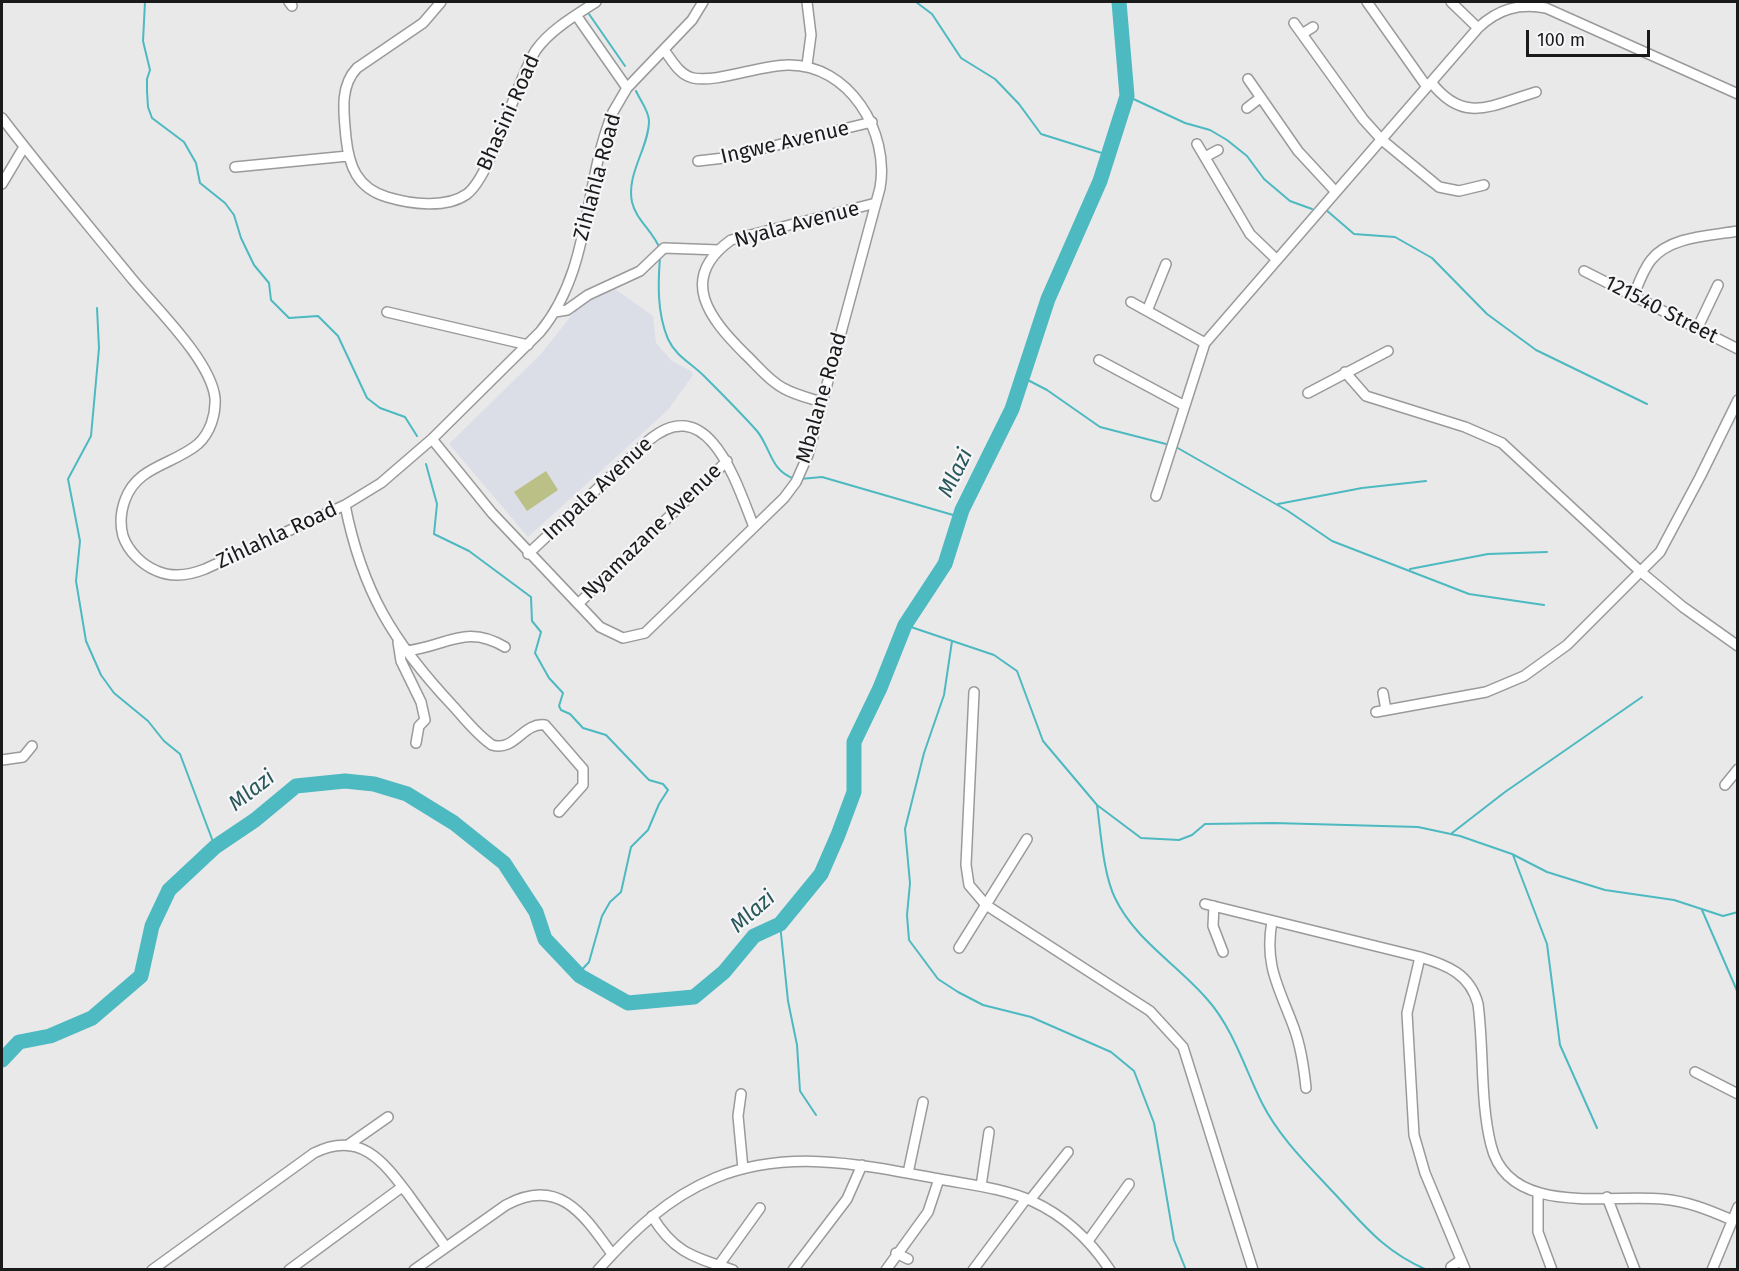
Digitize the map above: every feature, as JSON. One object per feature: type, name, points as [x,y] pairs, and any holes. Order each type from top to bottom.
[{"type":"street","name":"Bhasini Road","points":[[441,2],[423,23],[352,73],[344,93],[348,156],[352,168],[364,185],[384,196],[435,203],[465,195],[476,185],[532,56],[543,42],[596,2]]},
{"type":"street","name":"Zihlahla Road","points":[[2,118],[171,323],[203,368],[213,388],[214,411],[207,434],[184,453],[150,469],[138,478],[126,495],[122,506],[122,531],[136,556],[158,572],[188,574],[205,569],[345,505],[393,474],[528,345],[555,312],[566,292],[608,124],[627,88],[692,20],[703,2]]},
{"type":"street","points":[[664,50],[684,74],[699,79],[769,66],[807,65],[811,35],[807,2]]},
{"type":"street","points":[[1367,2],[1429,85],[1448,101],[1463,108],[1485,106],[1536,92]]},
{"type":"street","points":[[1451,2],[1478,28]]},
{"type":"street","points":[[1156,495],[1183,405],[1205,343],[1478,28],[1492,16],[1513,7],[1530,5],[1546,8],[1737,94]]},
{"type":"street","points":[[576,15],[627,88]]},
{"type":"street","points":[[1294,23],[1363,119],[1382,140],[1439,187],[1459,190],[1484,185]]},
{"type":"street","points":[[1302,34],[1313,27]]},
{"type":"street","name":"Mbalane Road","points":[[432,439],[470,488],[528,554],[608,633],[623,638],[639,636],[784,498],[796,482],[808,454],[876,203],[882,162],[872,122],[862,106],[846,89],[807,65]]},
{"type":"street","points":[[1248,79],[1304,159],[1335,191]]},
{"type":"street","points":[[1247,108],[1260,98]]},
{"type":"street","name":"Ingwe Avenue","points":[[698,161],[712,161],[872,122]]},
{"type":"street","points":[[1197,144],[1250,234],[1277,260]]},
{"type":"street","points":[[2,184],[24,147]]},
{"type":"street","points":[[1205,158],[1218,150]]},
{"type":"street","points":[[235,167],[348,156]]},
{"type":"street","name":"Nyala Avenue","points":[[822,402],[777,385],[715,323],[705,303],[703,287],[707,270],[719,250],[731,240],[876,203]]},
{"type":"street","points":[[1633,297],[1649,262],[1659,251],[1675,243],[1737,231]]},
{"type":"street","points":[[555,312],[567,310],[588,295],[639,271],[664,248],[719,250]]},
{"type":"street","points":[[1147,311],[1166,264]]},
{"type":"street","name":"121540 Street","points":[[1584,271],[1737,349]]},
{"type":"street","points":[[1697,329],[1718,285]]},
{"type":"street","points":[[1131,302],[1205,343]]},
{"type":"street","points":[[387,312],[528,345]]},
{"type":"street","points":[[1308,393],[1388,351]]},
{"type":"street","points":[[1099,360],[1183,405]]},
{"type":"street","points":[[1345,372],[1366,396],[1474,430],[1502,443],[1641,572],[1737,646]]},
{"type":"street","points":[[1376,712],[1466,698],[1524,676],[1567,645],[1641,572],[1669,537],[1737,400]]},
{"type":"street","name":"Impala Avenue","points":[[528,554],[665,428],[676,425],[694,428],[713,442],[727,461],[754,527]]},
{"type":"street","name":"Nyamazane Avenue","points":[[578,604],[727,461]]},
{"type":"street","points":[[345,505],[359,566],[398,640],[423,673],[492,745],[507,745],[535,725],[549,728],[585,774],[580,790],[559,812]]},
{"type":"street","points":[[405,651],[467,635],[486,637],[505,647]]},
{"type":"street","points":[[398,640],[401,661],[423,707],[425,720],[419,726],[416,743]]},
{"type":"street","points":[[974,692],[966,865],[969,885],[986,905],[1150,1011],[1183,1047],[1253,1269]]},
{"type":"street","points":[[1383,693],[1386,710]]},
{"type":"street","points":[[2,760],[23,757],[32,746]]},
{"type":"street","points":[[1725,785],[1737,769]]},
{"type":"street","points":[[959,948],[1027,839]]},
{"type":"street","points":[[1223,952],[1213,926],[1210,905],[1420,957],[1455,970],[1476,997],[1491,1146],[1503,1172],[1518,1186],[1538,1194],[1677,1200],[1699,1206],[1732,1220]]},
{"type":"street","points":[[1272,921],[1268,946],[1270,964],[1294,1029],[1306,1088]]},
{"type":"street","points":[[1420,957],[1407,1013],[1414,1135],[1425,1173],[1463,1265],[1451,1267]]},
{"type":"street","points":[[1695,1072],[1737,1094]]},
{"type":"street","points":[[1305,1076],[1316,1076]]},
{"type":"street","points":[[741,1094],[738,1116],[742,1169]]},
{"type":"street","points":[[908,1173],[923,1102]]},
{"type":"street","points":[[348,1145],[388,1117]]},
{"type":"street","points":[[981,1186],[989,1132]]},
{"type":"street","points":[[152,1269],[314,1153],[328,1147],[348,1145],[374,1154],[402,1187],[446,1247]]},
{"type":"street","points":[[973,1269],[1068,1152]]},
{"type":"street","points":[[598,1269],[652,1216],[695,1187],[742,1169],[793,1160],[862,1165],[981,1186],[1028,1200],[1058,1216],[1088,1241],[1110,1269]]},
{"type":"street","points":[[793,1269],[847,1199],[862,1165]]},
{"type":"street","points":[[886,1269],[928,1212],[939,1179]]},
{"type":"street","points":[[1088,1241],[1129,1184]]},
{"type":"street","points":[[289,1269],[402,1187]]},
{"type":"street","points":[[1538,1194],[1538,1232],[1552,1269]]},
{"type":"street","points":[[414,1269],[506,1205],[522,1197],[540,1195],[558,1198],[574,1207],[612,1254]]},
{"type":"street","points":[[1607,1197],[1635,1269]]},
{"type":"street","points":[[1712,1269],[1737,1207]]},
{"type":"street","points":[[719,1265],[760,1208]]},
{"type":"street","points":[[652,1216],[662,1232],[680,1250],[733,1269]]},
{"type":"street","points":[[896,1253],[908,1259]]},
{"type":"shaded area","points":[[611,286],[653,316],[656,343],[672,361],[691,371],[693,375],[668,410],[528,537],[449,444],[541,354],[586,297]]},
{"type":"green space","points":[[546,471],[558,490],[527,511],[514,492]]},
{"type":"waterway","points":[[145,2],[143,41],[150,70],[147,91],[148,107],[152,118],[184,142],[196,163],[200,183],[225,203],[234,215],[241,238],[254,265],[269,283],[271,300],[289,318],[318,316],[338,336],[367,398],[380,408],[405,417],[417,436]]},
{"type":"waterway","points":[[916,2],[932,14],[961,58],[995,79],[1019,104],[1041,134],[1108,155]]},
{"type":"waterway","name":"Mlazi","points":[[2,1060],[19,1042],[50,1036],[92,1018],[141,976],[152,926],[169,890],[215,847],[255,820],[296,786],[345,781],[374,784],[407,794],[454,823],[504,863],[536,912],[545,939],[580,976],[628,1003],[694,997],[724,972],[754,936],[780,924],[821,874],[838,835],[854,792],[854,742],[880,688],[905,625],[945,564],[962,510],[1012,409],[1048,299],[1100,181],[1127,96],[1119,2]]},
{"type":"waterway","points":[[589,14],[625,66]]},
{"type":"waterway","points":[[636,91],[646,109],[649,121],[646,141],[632,181],[632,202],[637,214],[660,249]]},
{"type":"waterway","points":[[1127,96],[1185,123],[1210,130],[1227,140],[1247,156],[1264,179],[1290,201],[1312,209]]},
{"type":"waterway","points":[[1325,209],[1354,234],[1395,237],[1432,258],[1487,314],[1536,350],[1647,404]]},
{"type":"waterway","points":[[660,257],[660,309],[664,329],[671,345],[757,431],[780,471],[795,479]]},
{"type":"waterway","points":[[97,308],[99,348],[91,436],[68,479],[80,541],[76,581],[86,641],[101,675],[114,693],[148,721],[164,741],[180,754],[215,847]]},
{"type":"waterway","points":[[1022,377],[1047,390],[1100,427],[1166,444]]},
{"type":"waterway","points":[[1176,447],[1288,511],[1332,541],[1469,594],[1544,605]]},
{"type":"waterway","points":[[426,464],[437,504],[434,534],[469,551],[531,597],[532,621],[541,632],[535,653],[549,678],[563,693],[559,706],[561,710],[570,714],[583,728],[606,735],[649,780],[663,784],[668,790],[648,830],[631,847],[621,892],[610,902],[602,916],[589,962],[578,974]]},
{"type":"waterway","points":[[800,479],[822,477],[960,517]]},
{"type":"waterway","points":[[1278,504],[1362,488],[1426,481]]},
{"type":"waterway","points":[[1410,569],[1488,554],[1547,552]]},
{"type":"waterway","points":[[905,625],[994,655],[1017,671],[1043,741],[1097,805],[1141,838],[1179,840],[1192,835],[1205,824],[1274,823],[1418,827],[1460,836],[1512,854],[1547,872],[1605,890],[1674,900],[1723,916],[1738,912]]},
{"type":"waterway","points":[[952,641],[944,695],[924,753],[905,829],[910,883],[907,915],[909,940],[938,979],[958,992],[983,1005],[1031,1017],[1111,1052],[1134,1071],[1154,1123],[1174,1240],[1186,1270]]},
{"type":"waterway","points":[[1452,833],[1505,792],[1642,697]]},
{"type":"waterway","points":[[1097,805],[1108,877],[1115,898],[1124,913],[1145,939],[1196,987],[1216,1010],[1231,1036],[1262,1103],[1295,1150],[1375,1236],[1398,1254],[1427,1270]]},
{"type":"waterway","points":[[1513,855],[1547,944],[1560,1045],[1597,1128]]},
{"type":"waterway","points":[[1702,910],[1738,993]]},
{"type":"waterway","points":[[780,924],[788,1001],[797,1045],[800,1091],[816,1115]]}]
